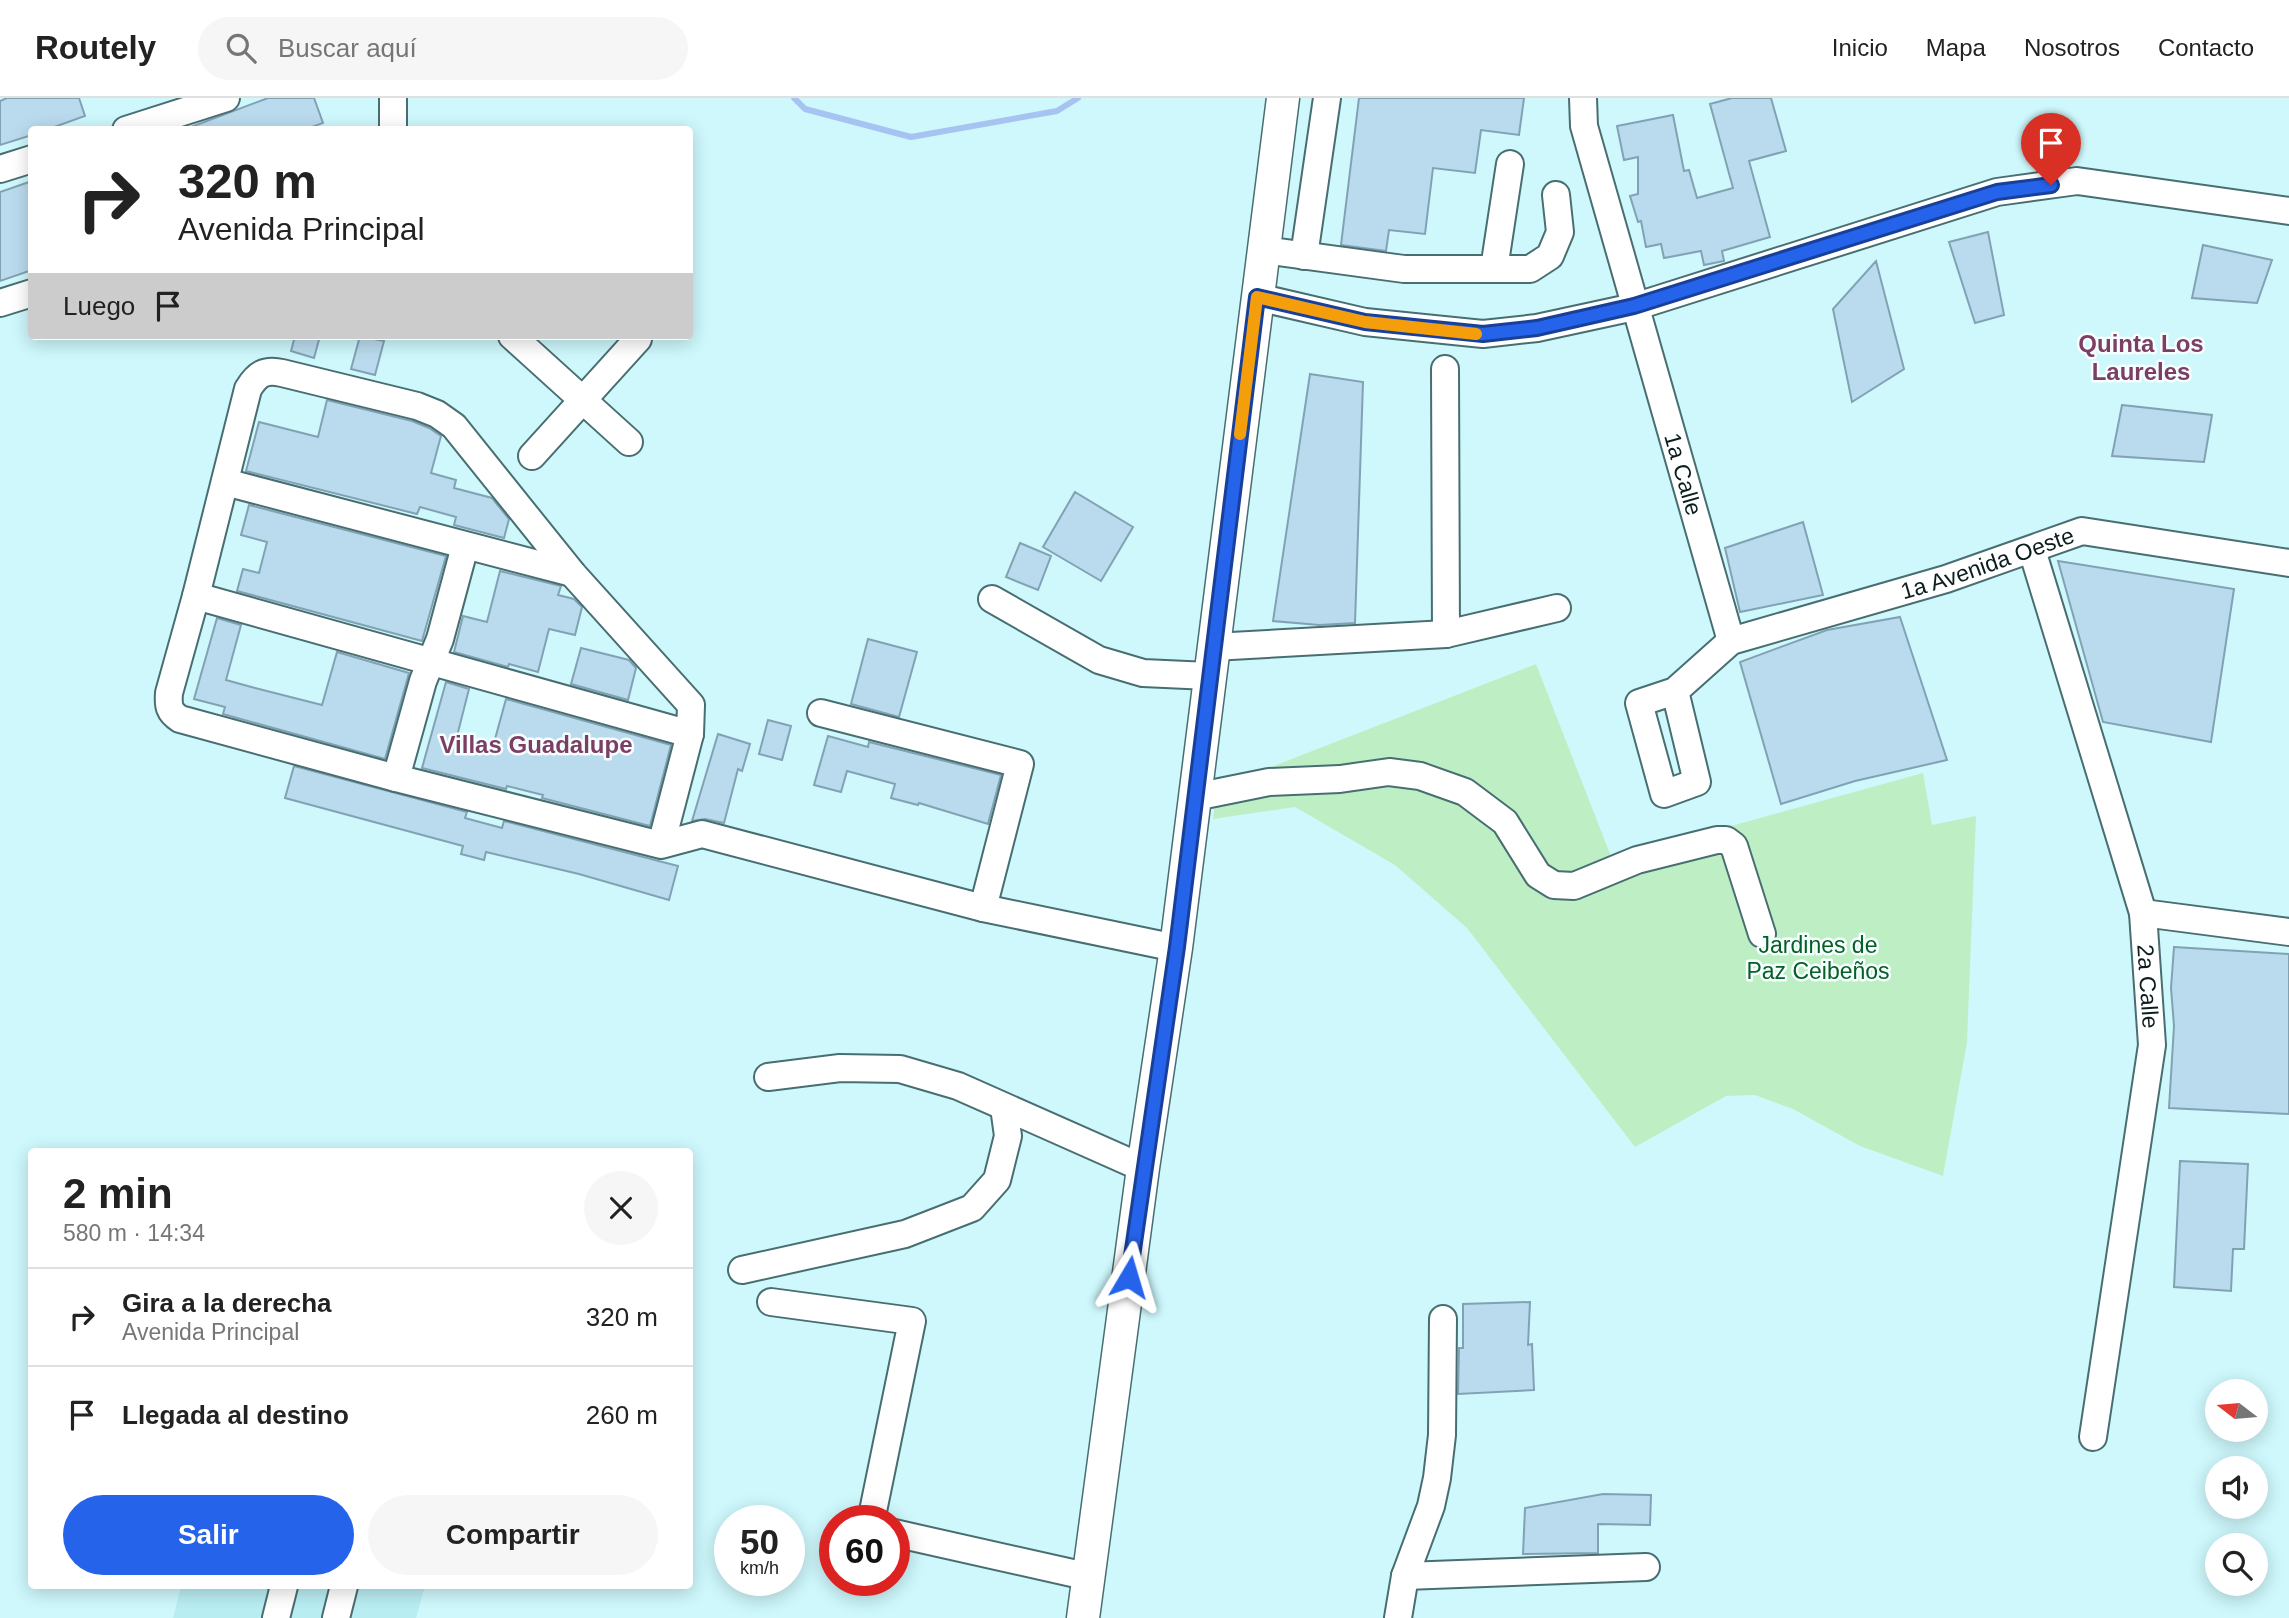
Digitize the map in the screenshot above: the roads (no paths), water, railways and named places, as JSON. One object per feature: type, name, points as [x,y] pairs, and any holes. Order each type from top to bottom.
[{"type":"main road","points":[[1083,1618],[1143,1168],[1177,947],[1283,98]]},
{"type":"street","points":[[138,126],[226,98]]},
{"type":"street","points":[[393,98],[393,126]]},
{"type":"street","points":[[1304,256],[1327,98]]},
{"type":"street","name":"1a Calle","points":[[1583,98],[1584,127],[1731,641]]},
{"type":"street","points":[[0,169],[28,160]]},
{"type":"street","points":[[1494,269],[1510,164]]},
{"type":"street","points":[[1257,297],[1365,322],[1483,334],[1537,328],[1634,306],[1997,192],[2077,181],[2289,211]]},
{"type":"street","points":[[1263,250],[1404,269],[1530,269],[1550,256],[1560,232],[1556,195]]},
{"type":"street","points":[[0,303],[28,294]]},
{"type":"street","points":[[517,340],[629,442]]},
{"type":"street","points":[[532,456],[637,340]]},
{"type":"street","points":[[1445,369],[1446,634]]},
{"type":"street","points":[[661,845],[690,734],[691,705],[572,573],[454,426],[437,414],[417,406],[272,370],[262,372],[248,389],[169,693],[168,704],[172,713],[188,722],[661,845],[702,834],[983,908],[1177,947]]},
{"type":"street","points":[[225,482],[572,573]]},
{"type":"street","name":"1a Avenida Oeste","points":[[1731,641],[1946,579],[2082,531],[2289,563]]},
{"type":"street","points":[[396,778],[423,681],[440,639],[465,546]]},
{"type":"street","name":"2a Calle","points":[[2032,550],[2143,913],[2152,1045],[2093,1437]]},
{"type":"street","points":[[196,596],[690,734]]},
{"type":"street","points":[[992,599],[1099,660],[1143,673],[1211,661],[1446,634],[1557,608]]},
{"type":"street","points":[[1675,691],[1731,641]]},
{"type":"street","points":[[821,713],[1020,764],[983,908]]},
{"type":"street","points":[[1195,797],[1269,782],[1340,779],[1389,772],[1420,776],[1465,792],[1505,822],[1538,875],[1554,885],[1574,886],[1637,860],[1717,839],[1726,840],[1734,846],[1762,934]]},
{"type":"street","points":[[2143,913],[2289,932]]},
{"type":"street","points":[[768,1077],[840,1068],[900,1069],[958,1086],[1143,1168]]},
{"type":"street","points":[[742,1270],[905,1234],[972,1208],[997,1180],[1008,1136],[1004,1107]]},
{"type":"street","points":[[771,1302],[912,1321],[874,1505]]},
{"type":"street","points":[[1398,1618],[1405,1576],[1431,1506],[1437,1478],[1442,1435],[1443,1319]]},
{"type":"street","points":[[910,1537],[1090,1577]]},
{"type":"street","points":[[1405,1576],[1646,1567]]},
{"type":"street","points":[[276,1618],[283,1589]]},
{"type":"street","points":[[336,1618],[343,1589]]},
{"type":"waterway","points":[[794,98],[805,109],[911,137],[1057,111],[1078,98]]},
{"type":"district","name":"Quinta Los Laureles","points":[[2141,358]]},
{"type":"district","name":"Villas Guadalupe","points":[[536,745]]},
{"type":"park label","name":"Jardines de Paz Ceibeños","points":[[1818,958]]}]
